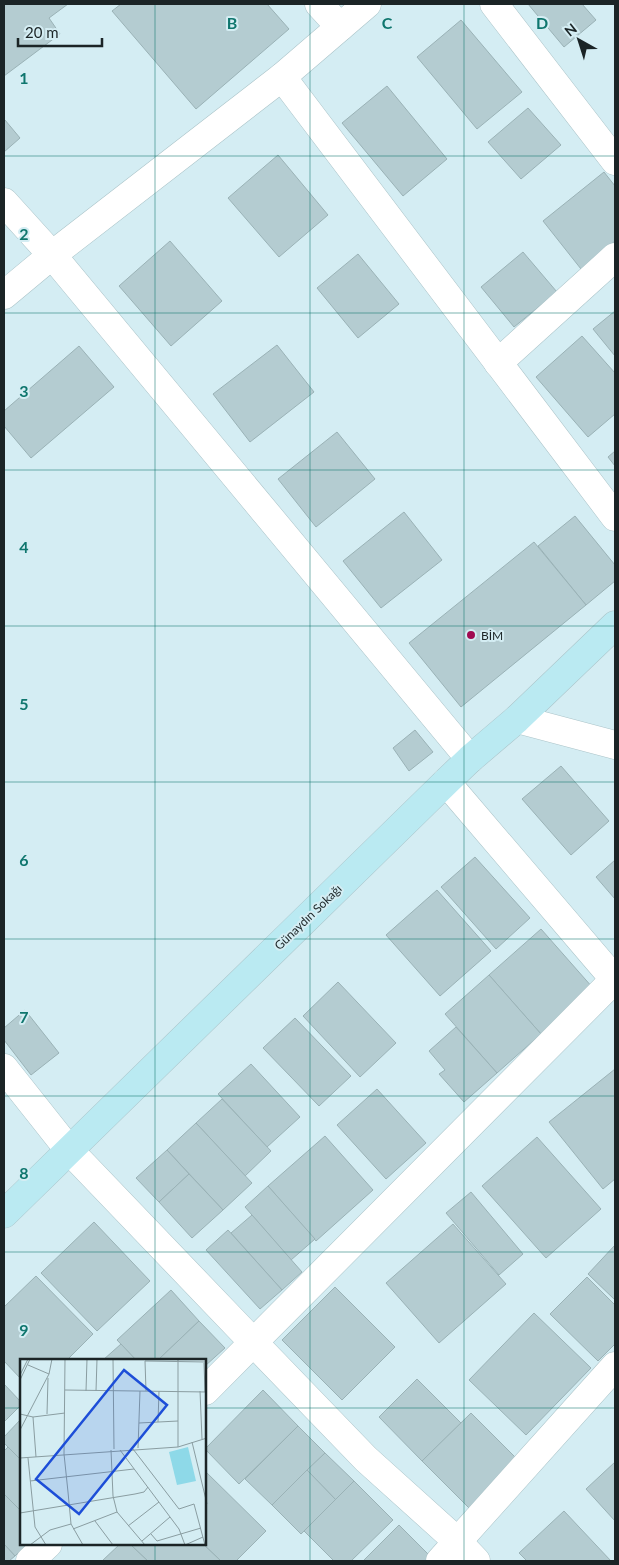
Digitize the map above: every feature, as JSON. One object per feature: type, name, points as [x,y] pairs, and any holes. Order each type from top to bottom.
[{"type":"street","points":[[319,4],[340,27]]},
{"type":"street","points":[[4,295],[52,255],[282,77],[368,4]]},
{"type":"street","points":[[494,4],[615,161]]},
{"type":"street","points":[[282,77],[615,518]]},
{"type":"street","points":[[4,202],[52,255],[470,759]]},
{"type":"street","points":[[498,363],[615,257]]},
{"type":"street","name":"Günaydın Sokağı","points":[[4,1214],[446,782],[517,719],[615,624]]},
{"type":"street","points":[[517,719],[615,746]]},
{"type":"street","points":[[206,1390],[615,979],[446,782]]},
{"type":"street","points":[[4,1068],[69,1150],[366,1459],[457,1541],[476,1561]]},
{"type":"street","points":[[440,1561],[615,1366]]},
{"type":"street","points":[[30,1561],[47,1545]]},
{"type":"building","points":[[4,4],[68,4],[49,18],[60,34],[4,76]]},
{"type":"building","points":[[121,4],[267,4],[289,29],[196,109],[112,11]]},
{"type":"building","points":[[528,4],[582,4],[596,20],[564,47]]},
{"type":"building","points":[[461,20],[522,92],[477,129],[417,57]]},
{"type":"building","points":[[387,86],[447,159],[403,196],[342,123]]},
{"type":"building","points":[[528,108],[561,145],[521,179],[488,142]]},
{"type":"building","points":[[4,121],[20,138],[4,152]]},
{"type":"building","points":[[278,155],[328,215],[279,257],[228,198]]},
{"type":"building","points":[[604,172],[615,186],[615,241],[581,269],[543,221]]},
{"type":"building","points":[[170,241],[222,301],[171,346],[119,286]]},
{"type":"building","points":[[523,252],[557,292],[514,327],[481,287]]},
{"type":"building","points":[[358,254],[399,304],[358,338],[317,288]]},
{"type":"building","points":[[615,311],[615,356],[593,329]]},
{"type":"building","points":[[582,336],[615,373],[615,414],[588,437],[536,377]]},
{"type":"building","points":[[277,345],[314,392],[250,442],[213,394]]},
{"type":"building","points":[[79,346],[114,387],[31,458],[4,426],[4,411]]},
{"type":"building","points":[[337,432],[375,479],[316,527],[278,479]]},
{"type":"building","points":[[615,451],[615,466],[608,457]]},
{"type":"building","points":[[404,512],[442,560],[381,608],[343,561]]},
{"type":"building","points":[[575,516],[615,565],[615,581],[586,605],[538,546]]},
{"type":"building","points":[[534,542],[586,605],[461,707],[409,643]]},
{"type":"building","points":[[415,730],[433,752],[409,771],[393,748]]},
{"type":"building","points":[[561,766],[609,821],[571,855],[522,799]]},
{"type":"building","points":[[475,857],[530,918],[496,949],[441,887]]},
{"type":"building","points":[[615,860],[615,899],[596,877]]},
{"type":"building","points":[[437,890],[491,951],[440,996],[386,935]]},
{"type":"building","points":[[541,929],[593,988],[541,1034],[489,975]]},
{"type":"building","points":[[489,975],[541,1034],[497,1073],[445,1014]]},
{"type":"building","points":[[338,982],[396,1043],[360,1077],[303,1016]]},
{"type":"building","points":[[25,1010],[59,1053],[31,1075],[4,1040],[4,1028]]},
{"type":"building","points":[[295,1018],[351,1076],[319,1106],[263,1048]]},
{"type":"building","points":[[456,1027],[497,1073],[464,1102],[439,1074],[445,1070],[429,1051]]},
{"type":"building","points":[[251,1064],[300,1117],[267,1147],[218,1094]]},
{"type":"building","points":[[615,1069],[615,1179],[603,1189],[549,1122]]},
{"type":"building","points":[[377,1089],[426,1143],[386,1179],[337,1125]]},
{"type":"building","points":[[222,1099],[271,1151],[245,1176],[196,1123]]},
{"type":"building","points":[[196,1123],[252,1183],[223,1210],[167,1150]]},
{"type":"building","points":[[325,1136],[373,1190],[316,1241],[268,1186]]},
{"type":"building","points":[[537,1137],[601,1209],[546,1258],[482,1186]]},
{"type":"building","points":[[167,1150],[189,1174],[159,1202],[136,1178]]},
{"type":"building","points":[[189,1174],[223,1210],[192,1238],[159,1202]]},
{"type":"building","points":[[268,1186],[315,1239],[291,1260],[245,1207]]},
{"type":"building","points":[[471,1192],[523,1254],[499,1275],[446,1213]]},
{"type":"building","points":[[252,1215],[302,1272],[282,1290],[231,1233]]},
{"type":"building","points":[[94,1222],[150,1281],[97,1331],[41,1273]]},
{"type":"building","points":[[453,1224],[506,1284],[439,1343],[386,1283]]},
{"type":"building","points":[[228,1230],[282,1290],[260,1309],[206,1250]]},
{"type":"building","points":[[615,1245],[615,1300],[588,1274]]},
{"type":"building","points":[[36,1276],[93,1334],[68,1359],[20,1359],[20,1378],[4,1361],[4,1307]]},
{"type":"building","points":[[587,1277],[615,1305],[615,1344],[598,1361],[550,1314]]},
{"type":"building","points":[[335,1287],[395,1347],[342,1400],[282,1340]]},
{"type":"building","points":[[171,1290],[199,1321],[159,1359],[135,1359],[117,1340]]},
{"type":"building","points":[[534,1313],[591,1368],[526,1435],[469,1380]]},
{"type":"building","points":[[199,1321],[225,1348],[206,1365],[206,1359],[159,1359]]},
{"type":"building","points":[[121,1344],[135,1359],[104,1359]]},
{"type":"building","points":[[417,1379],[461,1423],[422,1461],[379,1417]]},
{"type":"building","points":[[4,1384],[20,1401],[20,1406],[4,1422]]},
{"type":"building","points":[[263,1390],[298,1426],[239,1484],[206,1448]]},
{"type":"building","points":[[471,1413],[521,1463],[472,1511],[422,1461]]},
{"type":"building","points":[[20,1420],[20,1459],[4,1443],[4,1437]]},
{"type":"building","points":[[298,1426],[325,1453],[272,1505],[245,1479]]},
{"type":"building","points":[[8,1447],[20,1459],[20,1510],[4,1494],[4,1451]]},
{"type":"building","points":[[325,1453],[354,1481],[336,1500],[307,1470]]},
{"type":"building","points":[[615,1462],[615,1521],[586,1489]]},
{"type":"building","points":[[307,1470],[336,1500],[301,1534],[272,1505]]},
{"type":"building","points":[[206,1472],[266,1531],[236,1561],[221,1561],[204,1545],[206,1545]]},
{"type":"building","points":[[354,1481],[393,1520],[351,1561],[334,1561],[304,1531]]},
{"type":"building","points":[[4,1494],[20,1510],[20,1545],[26,1545],[15,1556],[4,1544]]},
{"type":"building","points":[[564,1511],[611,1561],[527,1561],[519,1553]]},
{"type":"building","points":[[399,1525],[433,1559],[431,1561],[363,1561]]},
{"type":"building","points":[[4,1544],[15,1556],[9,1561],[4,1561]]},
{"type":"building","points":[[119,1545],[131,1545],[148,1561],[102,1561]]},
{"type":"building","points":[[131,1545],[204,1545],[221,1561],[148,1561]]},
{"type":"place","name":"BİM","points":[[471,635]]}]
